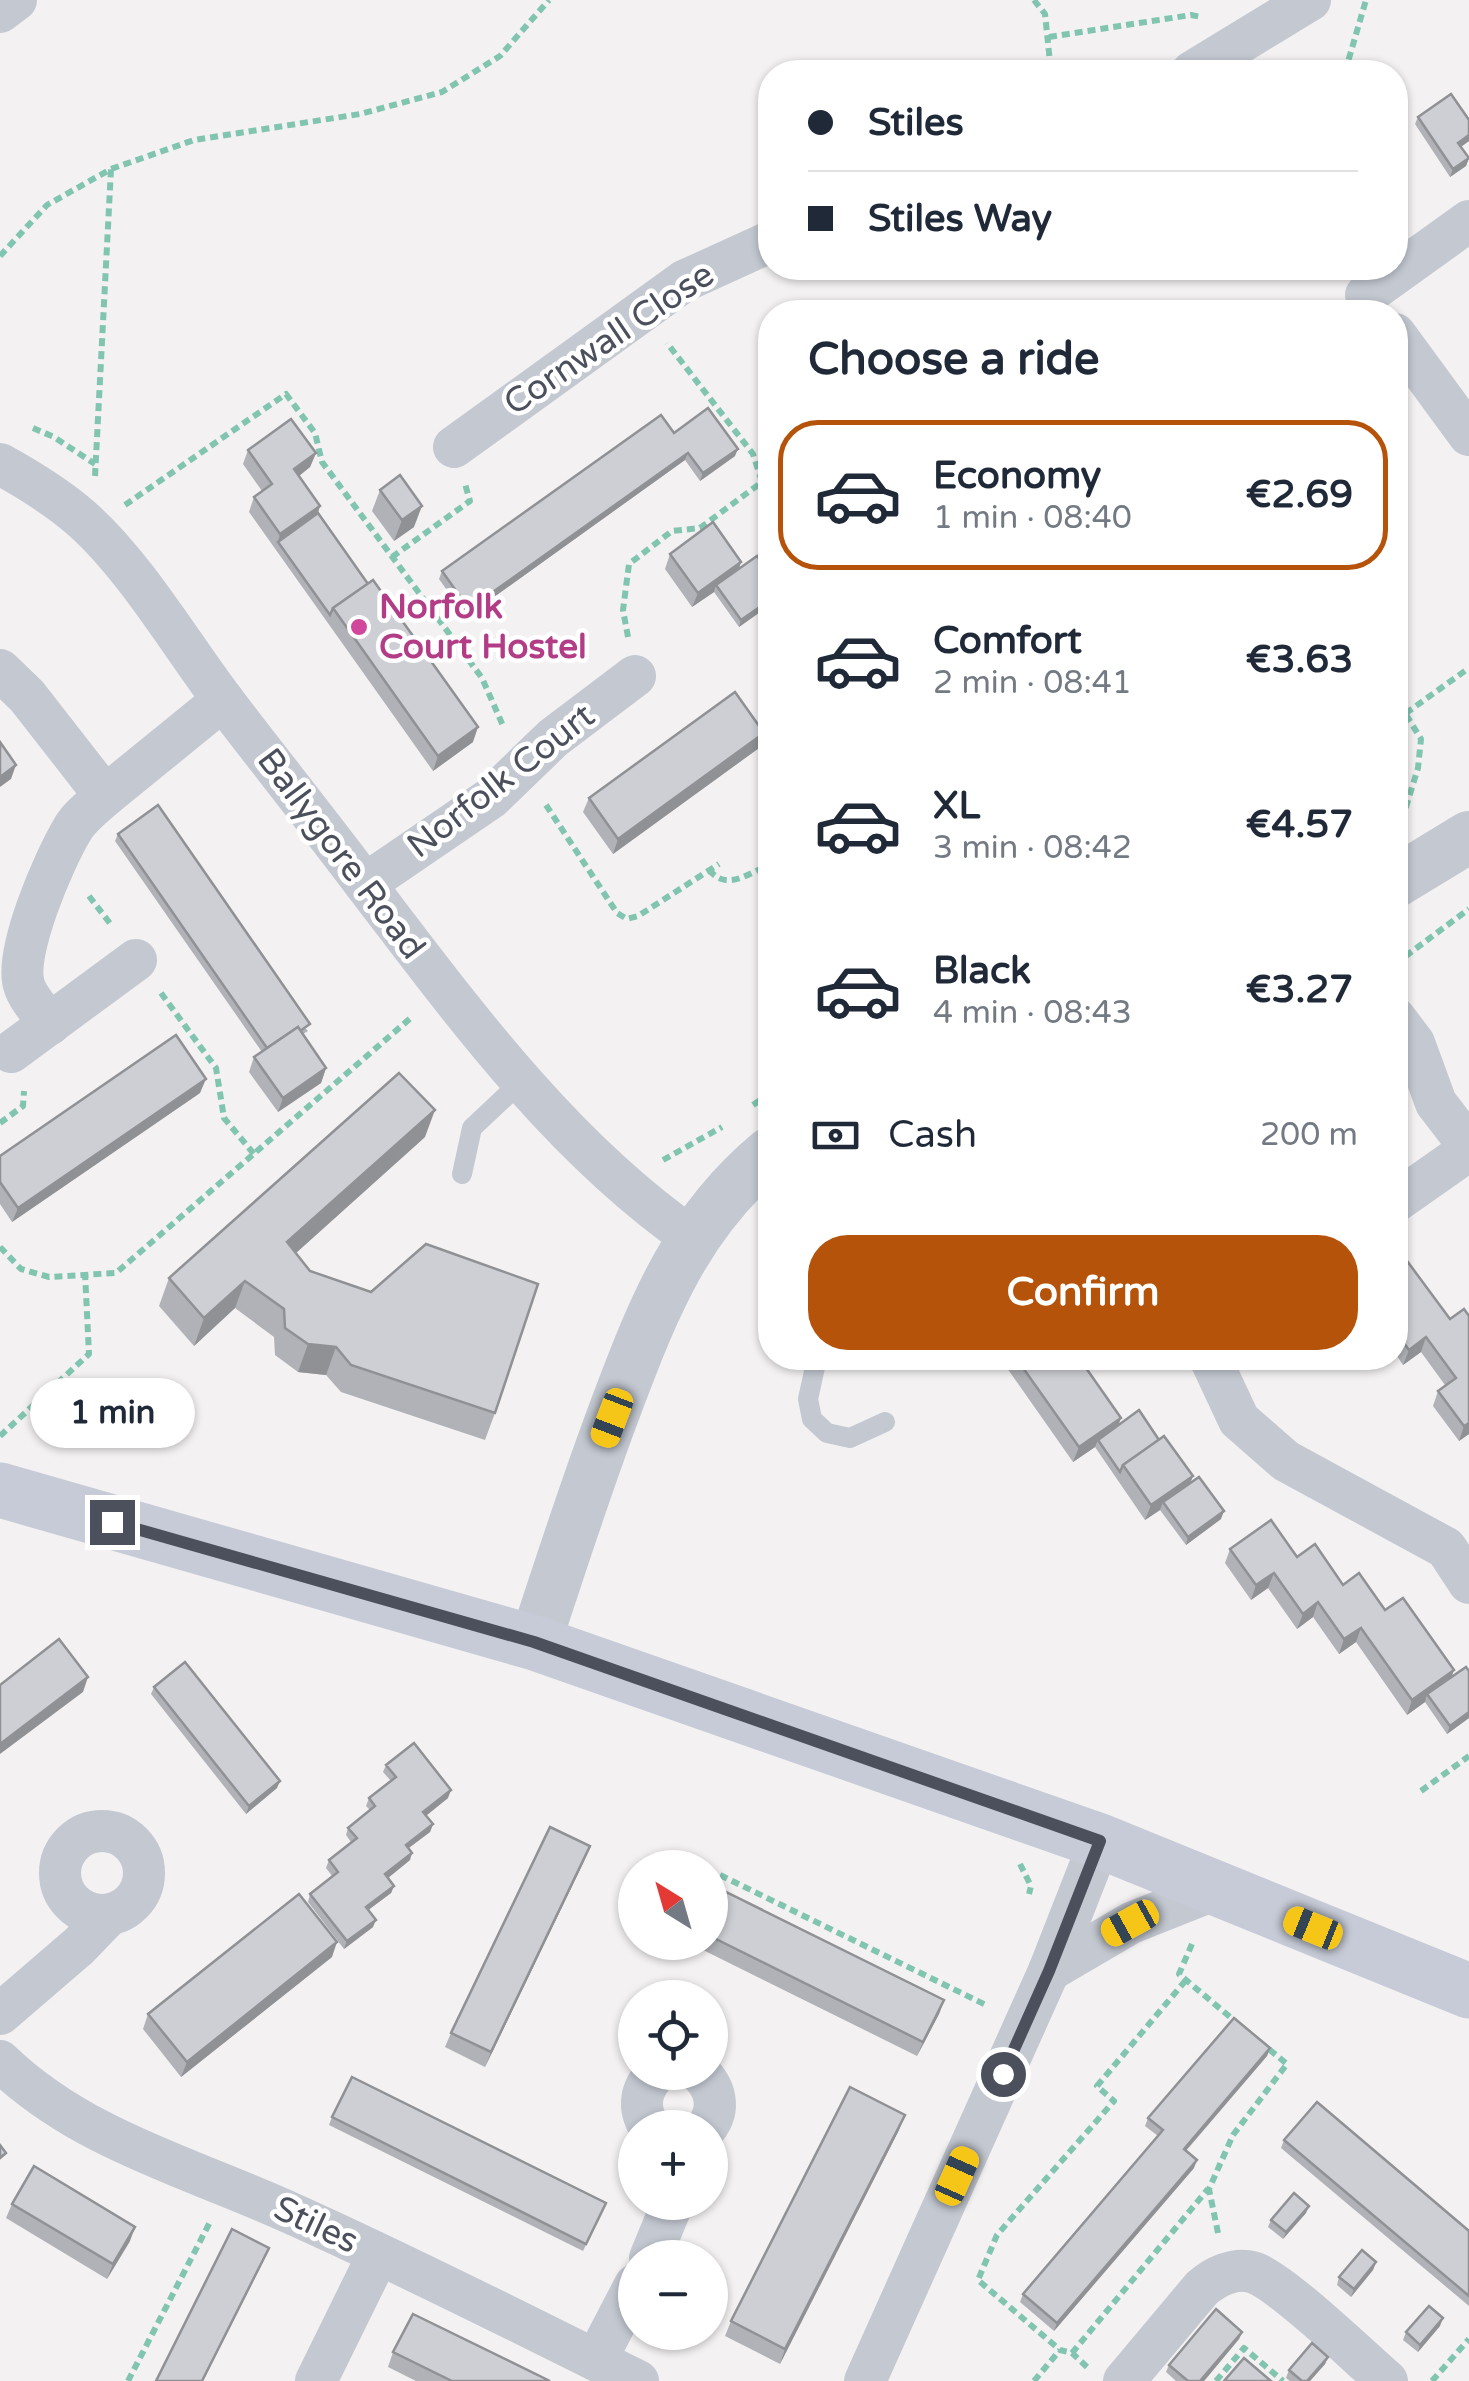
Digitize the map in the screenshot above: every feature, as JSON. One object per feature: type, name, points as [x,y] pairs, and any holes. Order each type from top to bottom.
[{"type":"main road","points":[[0,1490],[534,1642],[1100,1841],[1469,1991]]},
{"type":"street","points":[[0,12],[16,0]]},
{"type":"street","points":[[1217,60],[1310,0]]},
{"type":"street","points":[[1408,262],[1469,221]]},
{"type":"street","name":"Cornwall Close","points":[[454,446],[684,281],[758,247]]},
{"type":"street","points":[[1408,352],[1469,435]]},
{"type":"street","name":"Ballygore Road","points":[[0,464],[37,484],[91,528],[444,988],[577,1140],[630,1192],[692,1238]]},
{"type":"street","points":[[0,670],[27,696],[105,796]]},
{"type":"street","name":"Norfolk Court","points":[[366,884],[492,798],[553,738],[635,676]]},
{"type":"street","points":[[50,1024],[11,966],[31,930],[74,825],[223,700]]},
{"type":"street","points":[[1408,874],[1469,837]]},
{"type":"street","points":[[10,1052],[136,960]]},
{"type":"street","points":[[1408,1035],[1436,1103],[1469,1148],[1408,1193]]},
{"type":"street","points":[[534,1642],[601,1447],[665,1284],[753,1147]]},
{"type":"street","points":[[1216,1370],[1239,1420],[1286,1461],[1461,1555]]},
{"type":"street","points":[[865,2381],[1049,1971],[1100,1841]]},
{"type":"street","points":[[1049,1971],[1130,1923],[1219,1888]]},
{"type":"street","points":[[0,2014],[109,1915]]},
{"type":"street","name":"Stiles","points":[[0,2062],[21,2082],[102,2136],[229,2185],[638,2381]]},
{"type":"street","points":[[316,2381],[378,2254]]},
{"type":"street","points":[[1108,2376],[1202,2288],[1226,2274],[1254,2272],[1276,2284],[1387,2381]]},
{"type":"street","points":[[596,2360],[618,2318]]},
{"type":"lane","points":[[462,1174],[472,1128],[522,1080]]},
{"type":"lane","points":[[814,1370],[808,1399],[812,1420],[826,1433],[850,1438],[885,1422]]},
{"type":"path","points":[[0,256],[47,205],[111,169],[194,140],[360,114],[442,92],[500,56],[549,0]]},
{"type":"path","points":[[1034,0],[1045,14],[1050,60]]},
{"type":"path","points":[[1348,60],[1366,0]]},
{"type":"path","points":[[1049,38],[1191,15],[1221,21],[1252,37]]},
{"type":"path","points":[[91,528],[111,169]]},
{"type":"path","points":[[642,310],[752,454],[758,471]]},
{"type":"path","points":[[91,528],[286,394],[316,433],[322,462],[482,678],[522,770],[617,913],[627,919],[638,916],[719,864]]},
{"type":"path","points":[[392,557],[470,501],[454,446]]},
{"type":"path","points":[[635,676],[623,610],[629,564],[672,531],[700,528],[758,485]]},
{"type":"path","points":[[1408,711],[1469,668]]},
{"type":"path","points":[[1408,718],[1421,739],[1418,768],[1408,800]]},
{"type":"path","points":[[59,855],[216,1068],[224,1118],[254,1154]]},
{"type":"path","points":[[709,870],[718,880],[730,882],[758,870]]},
{"type":"path","points":[[1408,954],[1469,909]]},
{"type":"path","points":[[0,1247],[21,1268],[49,1276],[116,1273],[444,988]]},
{"type":"path","points":[[630,1192],[653,1165],[753,1147]]},
{"type":"path","points":[[0,1436],[89,1354],[85,1272]]},
{"type":"path","points":[[1421,1791],[1469,1756]]},
{"type":"path","points":[[728,1879],[987,2006]]},
{"type":"path","points":[[1188,1954],[1179,1974],[1244,2028]]},
{"type":"path","points":[[1108,2376],[1072,2353],[1060,2350],[978,2280],[997,2235],[1114,2100],[1097,2086],[1186,1980]]},
{"type":"path","points":[[1072,2353],[1209,2188],[1232,2135],[1287,2064],[1258,2040]]},
{"type":"path","points":[[128,2381],[229,2185]]},
{"type":"path","points":[[1209,2188],[1226,2274]]},
{"type":"path","points":[[1432,2381],[1469,2339]]},
{"type":"path","points":[[1216,2381],[1244,2348],[1283,2381]]},
{"type":"path","points":[[1034,2381],[1060,2350]]},
{"type":"building","points":[[1451,94],[1469,120],[1469,135],[1458,143],[1469,158],[1453,169],[1418,117]]},
{"type":"building","points":[[708,408],[738,449],[703,473],[688,453],[469,609],[442,571],[661,415],[674,433]]},
{"type":"building","points":[[291,419],[316,453],[294,469],[320,506],[280,534],[254,497],[272,484],[248,450]]},
{"type":"building","points":[[400,475],[422,506],[402,520],[380,490]]},
{"type":"building","points":[[318,513],[368,584],[333,608],[330,615],[278,542]]},
{"type":"building","points":[[713,522],[741,562],[698,593],[670,554]]},
{"type":"building","points":[[758,557],[758,608],[741,620],[716,585]]},
{"type":"building","points":[[373,580],[478,727],[438,756],[333,608]]},
{"type":"building","points":[[735,692],[758,725],[758,737],[618,839],[589,798]]},
{"type":"building","points":[[0,742],[16,765],[0,777]]},
{"type":"building","points":[[158,805],[310,1024],[300,1031],[298,1027],[267,1048],[118,834]]},
{"type":"building","points":[[298,1027],[326,1068],[283,1098],[254,1057]]},
{"type":"building","points":[[176,1035],[206,1079],[18,1208],[0,1182],[0,1156]]},
{"type":"building","points":[[399,1073],[435,1110],[287,1242],[310,1271],[371,1292],[426,1244],[538,1284],[495,1413],[351,1365],[336,1347],[308,1344],[285,1328],[284,1309],[245,1281],[204,1318],[169,1278]]},
{"type":"building","points":[[1408,1262],[1450,1319],[1464,1309],[1469,1316],[1469,1423],[1464,1426],[1438,1391],[1456,1378],[1426,1337],[1409,1350]]},
{"type":"building","points":[[1024,1370],[1087,1370],[1121,1418],[1079,1447]]},
{"type":"building","points":[[1139,1410],[1159,1440],[1123,1465],[1120,1472],[1098,1440]]},
{"type":"building","points":[[1164,1436],[1193,1476],[1151,1505],[1123,1465]]},
{"type":"building","points":[[1199,1477],[1224,1511],[1188,1537],[1163,1502]]},
{"type":"building","points":[[1271,1520],[1297,1557],[1315,1544],[1343,1585],[1359,1573],[1385,1610],[1403,1598],[1454,1670],[1412,1700],[1361,1628],[1344,1639],[1318,1602],[1303,1614],[1274,1573],[1256,1585],[1230,1549]]},
{"type":"building","points":[[59,1639],[88,1677],[0,1744],[0,1685]]},
{"type":"building","points":[[185,1662],[280,1781],[249,1806],[154,1687]]},
{"type":"building","points":[[1466,1667],[1469,1712],[1450,1726],[1427,1694]]},
{"type":"building","points":[[414,1743],[451,1790],[423,1812],[433,1824],[406,1845],[412,1853],[385,1874],[394,1886],[366,1907],[376,1920],[347,1941],[310,1894],[338,1872],[329,1860],[357,1838],[348,1828],[375,1806],[369,1798],[396,1777],[386,1765]]},
{"type":"building","points":[[550,1827],[590,1846],[491,2052],[451,2033]]},
{"type":"building","points":[[728,1893],[944,2000],[923,2042],[728,1945]]},
{"type":"building","points":[[299,1894],[337,1942],[187,2062],[148,2014]]},
{"type":"building","points":[[1234,2018],[1270,2048],[1184,2149],[1197,2160],[1057,2323],[1023,2294],[1163,2130],[1148,2118]]},
{"type":"building","points":[[352,2077],[606,2203],[586,2244],[332,2117]]},
{"type":"building","points":[[850,2087],[905,2115],[785,2349],[731,2321]]},
{"type":"building","points":[[1317,2102],[1469,2231],[1469,2296],[1284,2140]]},
{"type":"building","points":[[34,2166],[135,2227],[113,2264],[12,2204]]},
{"type":"building","points":[[1294,2193],[1309,2206],[1286,2232],[1271,2220]]},
{"type":"building","points":[[232,2229],[269,2248],[202,2381],[156,2381]]},
{"type":"building","points":[[1362,2250],[1376,2262],[1354,2289],[1339,2277]]},
{"type":"building","points":[[1429,2306],[1443,2318],[1420,2345],[1406,2332]]},
{"type":"building","points":[[1216,2309],[1242,2332],[1200,2381],[1188,2381],[1169,2365]]},
{"type":"building","points":[[413,2314],[550,2381],[452,2381],[393,2352]]},
{"type":"building","points":[[1312,2343],[1328,2357],[1307,2381],[1302,2381],[1289,2370]]},
{"type":"building","points":[[1244,2358],[1271,2381],[1224,2381]]},
{"type":"place","name":"Norfolk Court Hostel","points":[[359,627]]},
{"type":"route","points":[[112,1522],[534,1642],[1100,1841],[1003,2074]]}]
